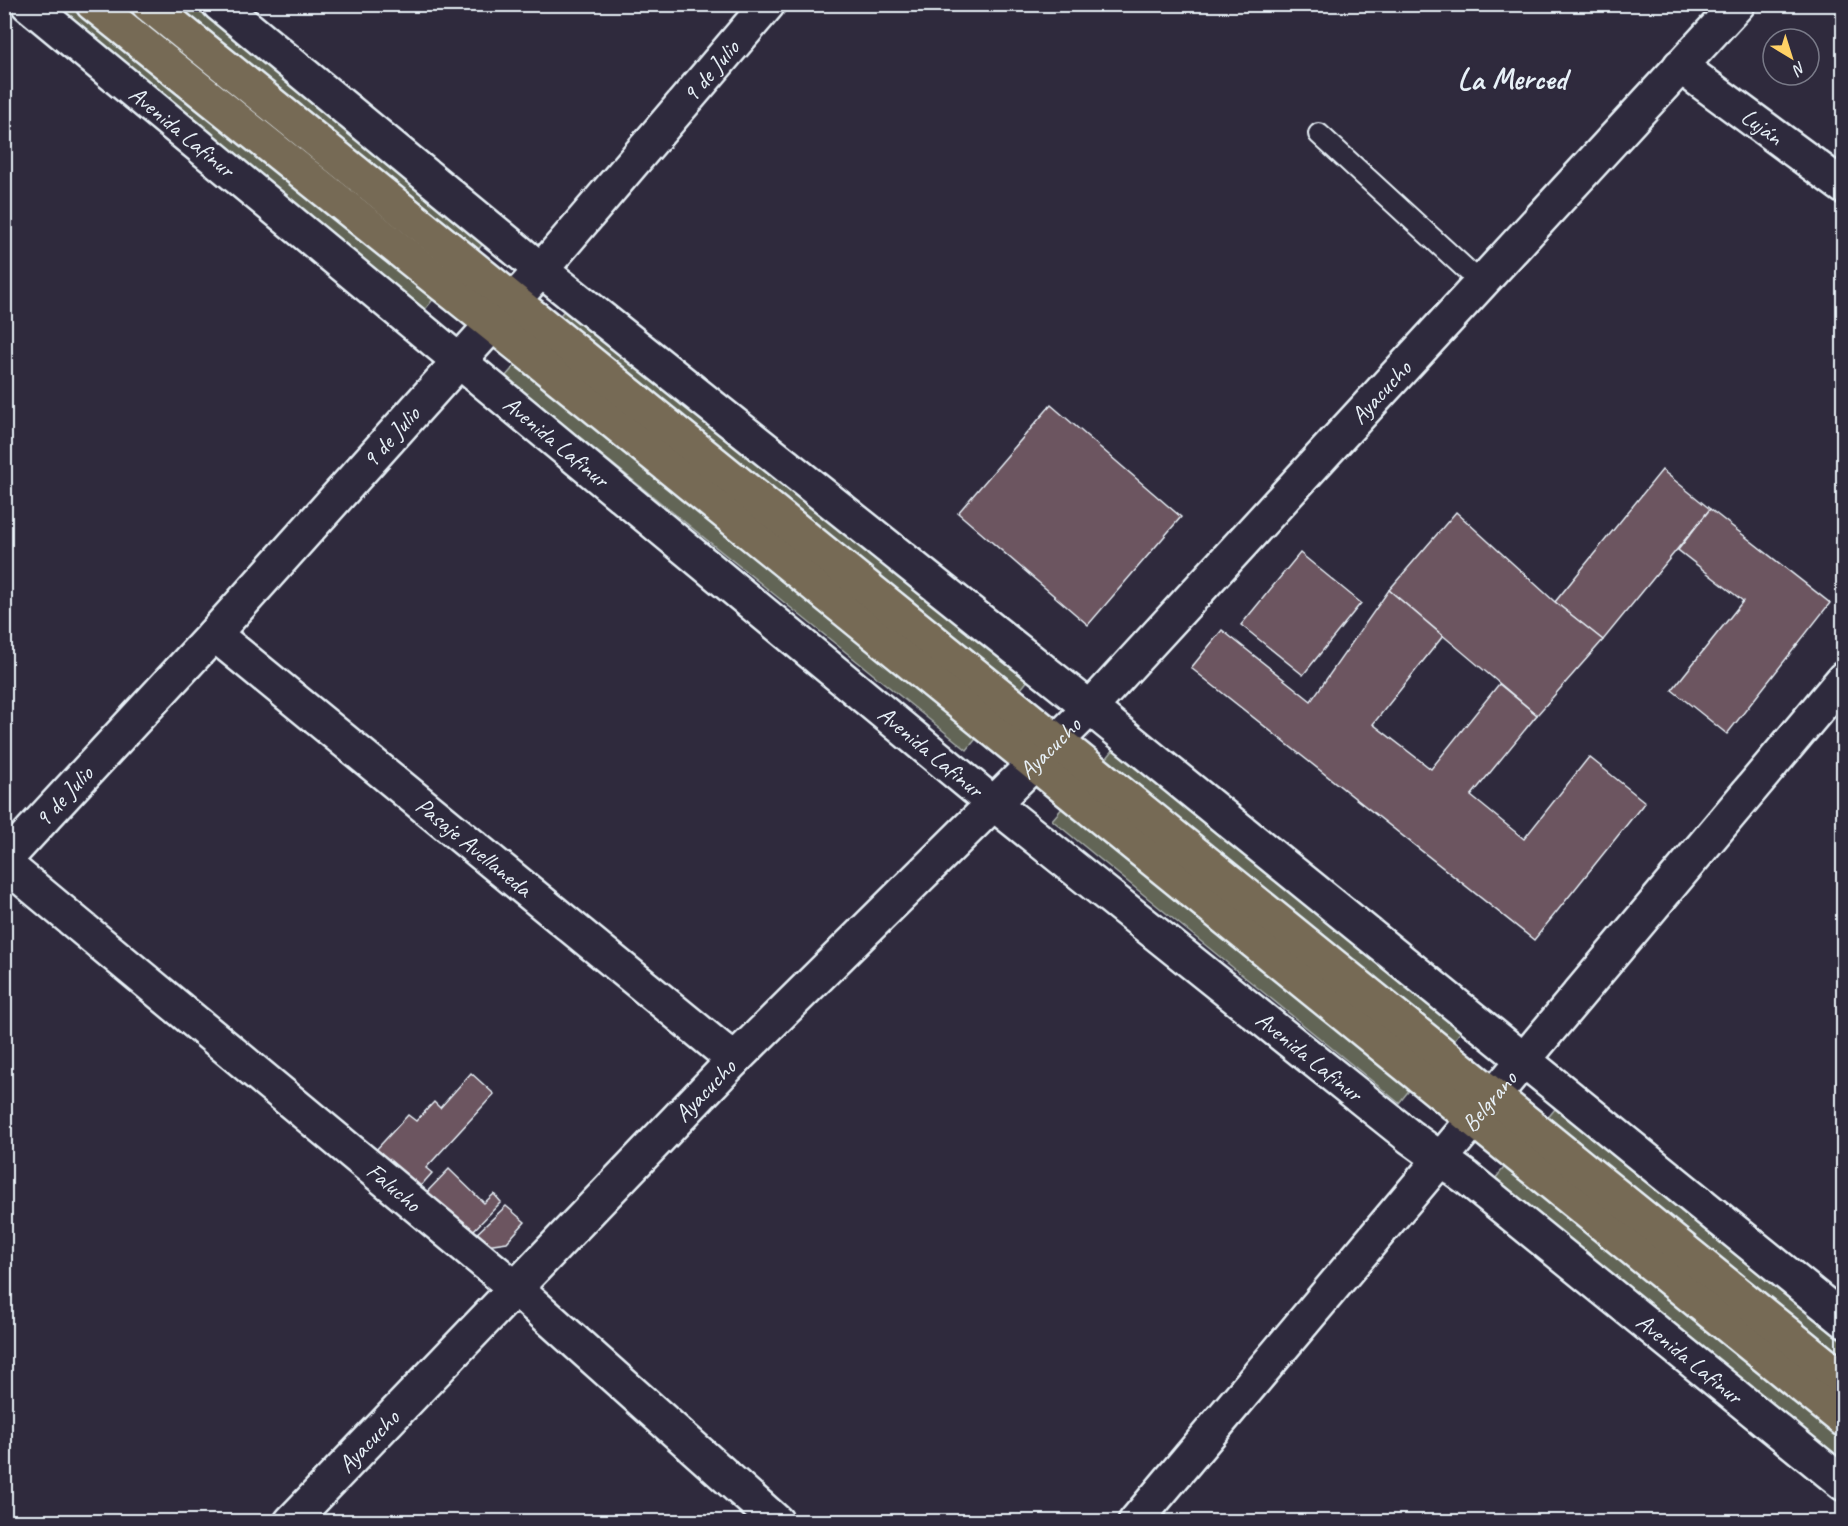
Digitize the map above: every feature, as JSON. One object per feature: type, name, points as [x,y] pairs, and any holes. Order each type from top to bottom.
[{"type":"main road","name":"Avenida Lafinur","points":[[93,4],[491,324],[1046,753],[1483,1107],[1844,1380]]},
{"type":"main road","name":"Avenida Lafinur","points":[[148,4],[513,299],[1046,753]]},
{"type":"main road","name":"Avenida Lafinur","points":[[1483,1107],[1844,1420]]},
{"type":"street","name":"Avenida Lafinur","points":[[28,4],[994,804],[1467,1178],[1844,1484]]},
{"type":"street","points":[[219,4],[541,270],[1090,708],[1844,1320]]},
{"type":"street","name":"9 de Julio","points":[[4,862],[541,270],[768,4]]},
{"type":"street","name":"Ayacucho","points":[[291,1521],[734,1060],[1090,708],[1738,4]]},
{"type":"street","name":"Luján","points":[[1680,66],[1844,187]]},
{"type":"street","name":"Pasaje Avellaneda","points":[[214,633],[734,1060]]},
{"type":"street","name":"Belgrano","points":[[1135,1521],[1844,678]]},
{"type":"street","name":"Falucho","points":[[4,862],[514,1287],[777,1521]]},
{"type":"lane","points":[[1319,134],[1481,283]]},
{"type":"green space","points":[[42,5],[73,5],[435,297],[423,312]]},
{"type":"green space","points":[[161,5],[192,5],[485,241],[473,256]]},
{"type":"green space","points":[[568,306],[1029,679],[1017,694],[555,321]]},
{"type":"green space","points":[[518,362],[979,735],[967,750],[505,377]]},
{"type":"green space","points":[[1115,748],[1461,1031],[1449,1047],[1102,764]]},
{"type":"green space","points":[[1065,805],[1411,1088],[1399,1103],[1052,820]]},
{"type":"green space","points":[[1555,1109],[1843,1342],[1843,1367],[1542,1125]]},
{"type":"green space","points":[[1507,1164],[1843,1437],[1843,1462],[1495,1179]]},
{"type":"building","points":[[1051,405],[1181,517],[1088,625],[958,513]]},
{"type":"building","points":[[1662,470],[1710,509],[1603,640],[1555,602]]},
{"type":"building","points":[[1710,509],[1830,603],[1727,734],[1672,690],[1743,601],[1678,550]]},
{"type":"building","points":[[1456,512],[1555,602],[1603,640],[1537,715],[1389,590]]},
{"type":"building","points":[[1300,553],[1361,603],[1303,675],[1241,625]]},
{"type":"building","points":[[1389,590],[1443,636],[1373,724],[1431,769],[1499,684],[1537,715],[1471,796],[1524,839],[1589,757],[1645,802],[1534,940],[1191,668],[1222,630],[1311,701]]},
{"type":"building","points":[[471,1073],[494,1094],[426,1168],[432,1173],[417,1190],[374,1152],[408,1115],[416,1121],[434,1102],[440,1108]]},
{"type":"building","points":[[449,1169],[484,1203],[494,1194],[501,1202],[474,1230],[446,1220],[423,1196]]},
{"type":"building","points":[[506,1206],[525,1222],[507,1242],[479,1246],[472,1238]]},
{"type":"district","name":"La Merced","points":[[1512,79]]}]
